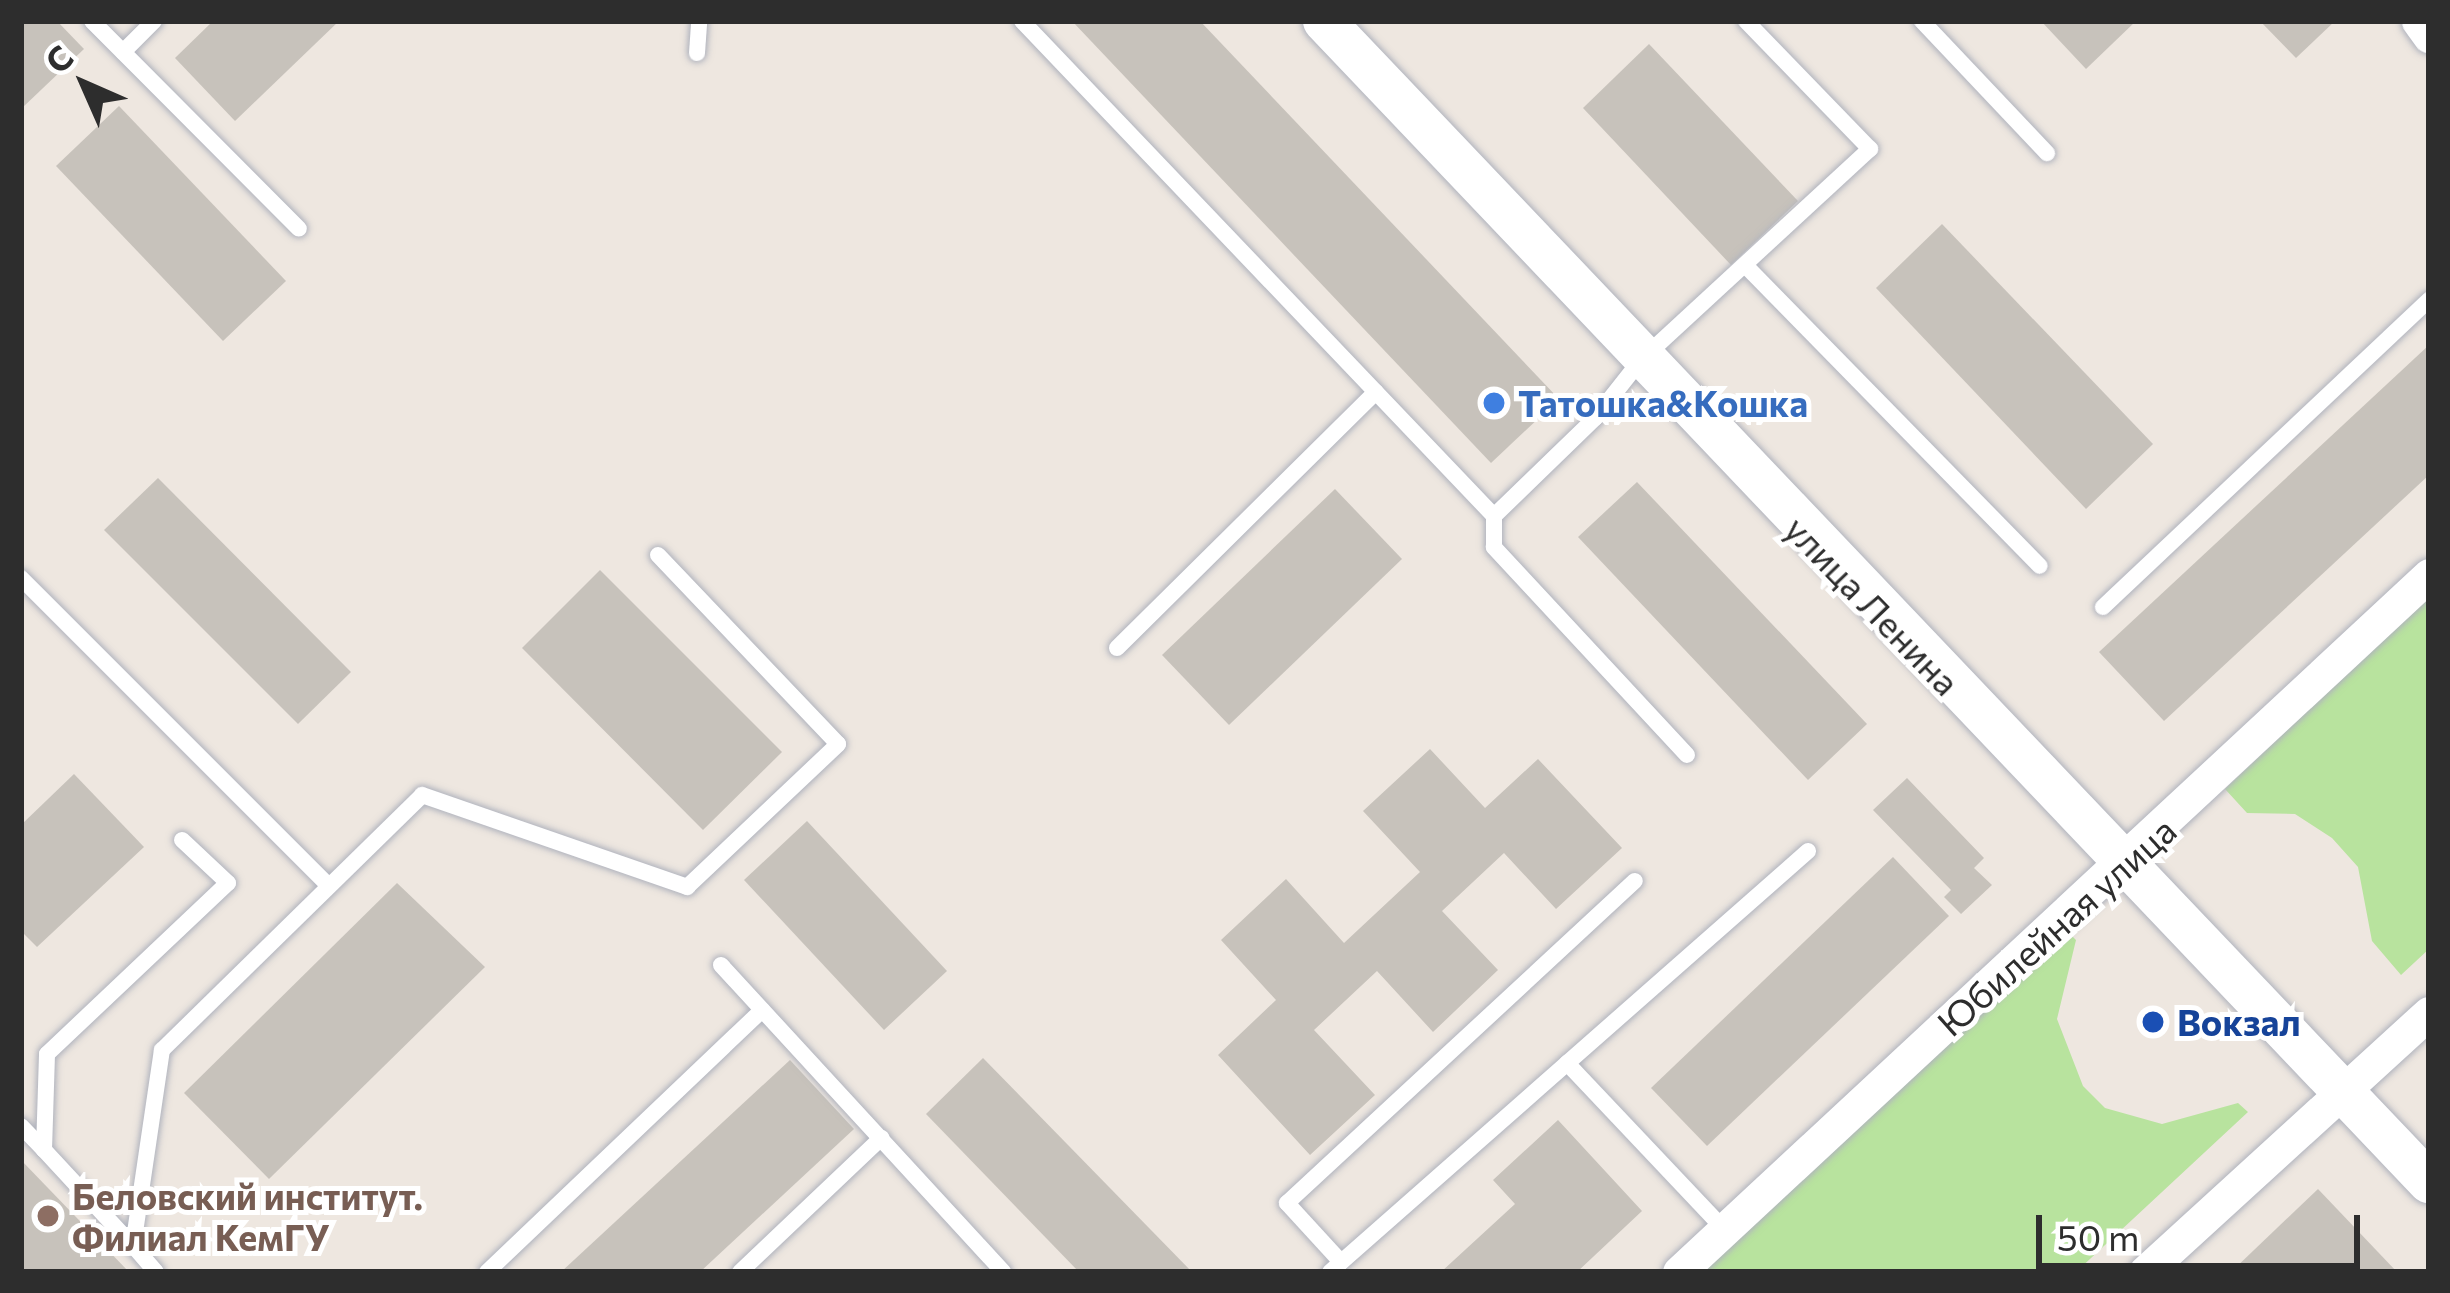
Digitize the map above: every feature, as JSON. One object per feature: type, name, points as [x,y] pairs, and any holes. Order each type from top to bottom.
[{"type":"street","name":"улица Ленина","points":[[1324,21],[1640,361],[2429,1182]]},
{"type":"street","points":[[2418,21],[2429,36]]},
{"type":"street","name":"Юбилейная улица","points":[[1678,1272],[2125,865],[2429,575]]},
{"type":"street","points":[[2145,1272],[2429,1013]]},
{"type":"lane","points":[[92,21],[299,230]]},
{"type":"lane","points":[[123,52],[154,21]]},
{"type":"lane","points":[[697,53],[699,21]]},
{"type":"lane","points":[[1022,21],[1494,516],[1494,548],[1687,754]]},
{"type":"lane","points":[[1494,516],[1595,418],[1640,361],[1870,149],[1746,21]]},
{"type":"lane","points":[[1922,21],[2047,153]]},
{"type":"lane","points":[[1745,265],[2040,566]]},
{"type":"lane","points":[[2103,607],[2429,300]]},
{"type":"lane","points":[[1117,648],[1376,392]]},
{"type":"lane","points":[[133,1246],[162,1050],[422,795],[687,887],[838,744],[658,555]]},
{"type":"lane","points":[[21,578],[327,884]]},
{"type":"lane","points":[[44,1150],[47,1054],[228,883],[182,840]]},
{"type":"lane","points":[[1635,881],[1287,1203],[1336,1267],[1808,850]]},
{"type":"lane","points":[[721,965],[1004,1272]]},
{"type":"lane","points":[[488,1272],[762,1010]]},
{"type":"lane","points":[[1567,1063],[1725,1230]]},
{"type":"lane","points":[[21,1126],[156,1272]]},
{"type":"lane","points":[[740,1272],[881,1138]]},
{"type":"green space","points":[[2429,596],[2429,949],[2401,975],[2372,941],[2358,867],[2332,838],[2295,814],[2247,813],[2225,789]]},
{"type":"green space","points":[[2064,928],[2076,940],[2057,1019],[2083,1086],[2105,1108],[2162,1124],[2238,1103],[2248,1112],[2076,1272],[1695,1272]]},
{"type":"building","points":[[21,21],[57,21],[84,49],[21,109]]},
{"type":"building","points":[[213,21],[339,21],[235,121],[175,58]]},
{"type":"building","points":[[1072,21],[1200,21],[1559,399],[1491,463]]},
{"type":"building","points":[[2041,21],[2136,21],[2086,69]]},
{"type":"building","points":[[2260,21],[2335,21],[2296,58]]},
{"type":"building","points":[[1649,44],[1798,201],[1731,265],[1583,108]]},
{"type":"building","points":[[119,106],[286,281],[223,341],[56,166]]},
{"type":"building","points":[[1942,224],[2153,444],[2086,509],[1876,288]]},
{"type":"building","points":[[2429,345],[2429,475],[2164,721],[2099,652]]},
{"type":"building","points":[[158,478],[351,672],[298,724],[104,530]]},
{"type":"building","points":[[1637,482],[1867,724],[1808,780],[1578,537]]},
{"type":"building","points":[[1335,489],[1402,559],[1229,725],[1162,655]]},
{"type":"building","points":[[600,570],[782,752],[703,830],[522,648]]},
{"type":"building","points":[[1430,749],[1485,808],[1538,759],[1622,848],[1556,909],[1504,853],[1442,911],[1498,970],[1433,1032],[1377,971],[1314,1030],[1375,1095],[1310,1155],[1218,1055],[1276,1000],[1221,940],[1286,879],[1344,943],[1420,872],[1363,811]]},
{"type":"building","points":[[74,774],[144,847],[37,947],[21,931],[21,825]]},
{"type":"building","points":[[1907,778],[1984,858],[1974,868],[1992,885],[1961,914],[1944,897],[1951,890],[1873,810]]},
{"type":"building","points":[[807,821],[947,971],[884,1030],[744,880]]},
{"type":"building","points":[[1893,857],[1949,916],[1707,1146],[1651,1088]]},
{"type":"building","points":[[397,883],[485,967],[269,1179],[184,1093]]},
{"type":"building","points":[[983,1058],[1192,1272],[1079,1272],[926,1114]]},
{"type":"building","points":[[790,1060],[854,1129],[700,1272],[561,1272]]},
{"type":"building","points":[[1558,1120],[1642,1211],[1577,1272],[1441,1272],[1515,1204],[1493,1180]]},
{"type":"building","name":"Беловский институт. Филиал КемГУ","points":[[21,1160],[129,1272],[21,1272]]},
{"type":"building","points":[[2318,1189],[2397,1272],[2231,1272]]},
{"type":"place","name":"Татошка&Кошка","points":[[1494,403]]},
{"type":"place","name":"Вокзал","points":[[2153,1022]]},
{"type":"place","name":"Беловский институт. Филиал КемГУ","points":[[48,1216]]}]
